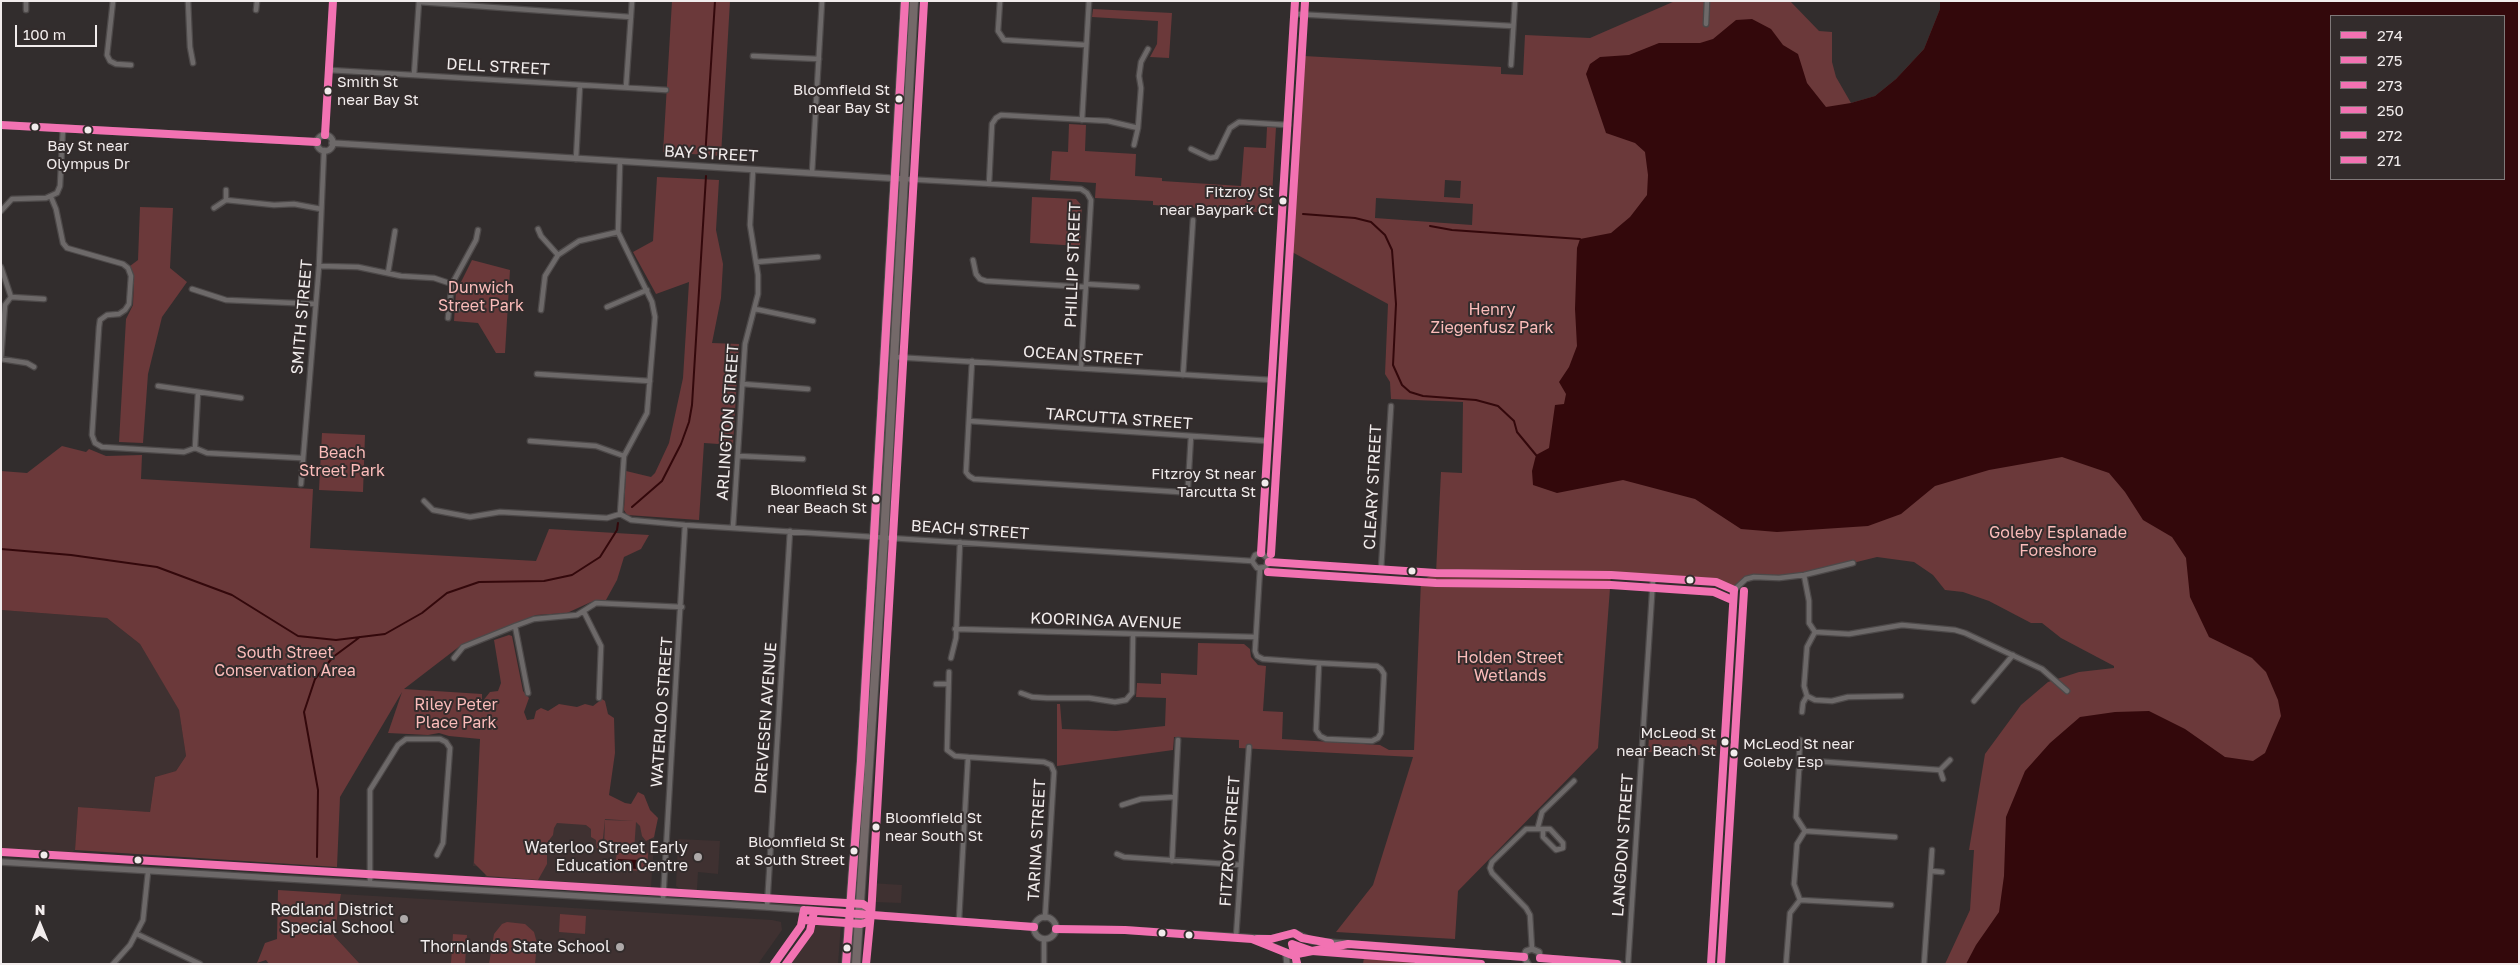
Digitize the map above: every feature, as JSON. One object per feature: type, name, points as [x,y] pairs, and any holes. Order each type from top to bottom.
[{"type":"highway","points":[[846,964],[861,761],[905,1]]},
{"type":"highway","points":[[856,964],[861,914],[884,537],[914,1]]},
{"type":"street","points":[[26,1],[26,10]]},
{"type":"street","points":[[113,1],[107,55],[110,61],[116,64],[131,65]]},
{"type":"street","points":[[188,1],[190,48],[193,64]]},
{"type":"street","points":[[256,10],[257,1]]},
{"type":"street","points":[[325,135],[333,1]]},
{"type":"street","points":[[626,87],[632,1]]},
{"type":"street","points":[[812,173],[822,1]]},
{"type":"street","points":[[1000,1],[998,31],[1004,40],[1086,45]]},
{"type":"street","points":[[1082,120],[1089,1]]},
{"type":"street","points":[[1261,553],[1295,1]]},
{"type":"street","points":[[1511,65],[1515,1]]},
{"type":"street","points":[[1706,24],[1707,1]]},
{"type":"street","points":[[414,75],[419,2],[631,17]]},
{"type":"street","points":[[1295,14],[1513,26]]},
{"type":"street","points":[[1134,145],[1138,128],[1141,62],[1148,49]]},
{"type":"street","points":[[753,56],[819,59]]},
{"type":"street","name":"DELL STREET","points":[[329,70],[666,90]]},
{"type":"street","points":[[576,159],[580,85]]},
{"type":"street","points":[[989,184],[992,124],[1001,115],[1114,122],[1138,128]]},
{"type":"street","points":[[1191,149],[1210,158],[1216,157],[1230,128],[1239,122],[1288,125]]},
{"type":"street","points":[[1,125],[317,142]]},
{"type":"street","points":[[1,211],[12,198],[51,197],[56,193],[60,186],[63,128]]},
{"type":"street","points":[[325,135],[330,137],[332,143],[330,148],[324,150],[320,149],[317,142],[319,137],[325,135]]},
{"type":"street","name":"BAY STREET","points":[[332,143],[1081,190],[1087,193]]},
{"type":"street","name":"SMITH STREET","points":[[301,484],[301,458],[304,453],[319,266],[324,150]]},
{"type":"street","points":[[620,162],[618,232],[647,290],[655,317],[647,413],[624,456],[620,514]]},
{"type":"street","name":"ARLINGTON STREET","points":[[733,527],[745,344],[758,294],[756,262],[750,225],[753,170]]},
{"type":"street","points":[[226,190],[226,200]]},
{"type":"street","name":"PHILLIP STREET","points":[[1081,368],[1091,200],[1087,193]]},
{"type":"street","points":[[51,197],[56,208],[63,243],[67,248],[123,264],[128,268],[131,276],[129,304],[119,314],[107,316],[100,320],[98,327],[92,435],[95,443],[102,447],[184,452],[195,448],[207,453],[301,458]]},
{"type":"street","points":[[214,208],[226,200],[274,205],[294,204],[321,209]]},
{"type":"street","points":[[1184,375],[1193,220]]},
{"type":"street","points":[[538,229],[541,236],[558,255]]},
{"type":"street","points":[[388,273],[395,230]]},
{"type":"street","points":[[448,318],[452,284],[476,240],[478,230]]},
{"type":"street","points":[[541,310],[546,276],[558,255],[579,240],[618,232]]},
{"type":"street","points":[[756,262],[818,257]]},
{"type":"street","points":[[973,260],[976,274],[986,282],[1137,287]]},
{"type":"street","points":[[319,266],[358,267],[388,273],[434,278],[452,284]]},
{"type":"street","points":[[1,267],[11,297]]},
{"type":"street","points":[[192,289],[226,300],[316,304]]},
{"type":"street","points":[[607,308],[647,290]]},
{"type":"street","points":[[11,297],[44,299]]},
{"type":"street","points":[[11,297],[5,305],[1,359],[27,363],[34,367]]},
{"type":"street","points":[[449,308],[458,309]]},
{"type":"street","points":[[755,309],[813,321]]},
{"type":"street","name":"OCEAN STREET","points":[[894,356],[1272,380]]},
{"type":"street","points":[[972,362],[966,472],[974,479],[1179,492],[1185,490],[1188,486],[1190,436]]},
{"type":"street","points":[[537,374],[650,381]]},
{"type":"street","points":[[743,384],[808,389]]},
{"type":"street","points":[[158,386],[241,398]]},
{"type":"street","points":[[195,448],[198,392]]},
{"type":"street","name":"CLEARY STREET","points":[[1381,570],[1391,406]]},
{"type":"street","name":"TARCUTTA STREET","points":[[969,422],[1268,441]]},
{"type":"street","points":[[530,441],[590,444],[624,456]]},
{"type":"street","points":[[739,456],[803,459]]},
{"type":"street","name":"BEACH STREET","points":[[424,501],[433,510],[470,517],[500,512],[607,518],[620,514],[631,520],[685,525],[1252,561]]},
{"type":"street","name":"WATERLOO STREET","points":[[663,900],[682,607],[685,525]]},
{"type":"street","name":"DREVESEN AVENUE","points":[[768,907],[790,531]]},
{"type":"street","points":[[951,658],[956,638],[960,542]]},
{"type":"street","points":[[1260,569],[1252,561],[1255,555],[1261,553],[1267,556],[1269,562]]},
{"type":"street","points":[[1269,562],[1436,573],[1610,575],[1716,582],[1726,584],[1734,590]]},
{"type":"street","points":[[1260,569],[1266,567],[1269,562]]},
{"type":"street","points":[[1711,964],[1734,590],[1746,579],[1754,577],[1779,578],[1804,575],[1853,563]]},
{"type":"street","points":[[1260,569],[1256,636],[1257,656],[1263,659],[1320,662],[1377,666],[1384,674],[1381,733],[1378,738],[1372,741],[1326,739],[1320,736],[1316,730],[1320,662]]},
{"type":"street","points":[[1804,575],[1809,601],[1809,623],[1815,632]]},
{"type":"street","name":"LANGDON STREET","points":[[1628,964],[1653,579]]},
{"type":"street","points":[[454,658],[463,647],[515,626],[534,619],[570,617],[584,612],[596,603],[682,607]]},
{"type":"street","points":[[584,612],[601,646],[598,698]]},
{"type":"street","points":[[1815,632],[1848,634],[1902,625],[1955,630],[2049,674],[2067,690]]},
{"type":"street","points":[[515,626],[528,693]]},
{"type":"street","name":"KOORINGA AVENUE","points":[[955,629],[1256,636]]},
{"type":"street","points":[[1802,712],[1803,703],[1807,696],[1804,686],[1807,647],[1815,632]]},
{"type":"street","points":[[1021,692],[1032,697],[1089,698],[1115,702],[1131,698],[1133,634]]},
{"type":"street","points":[[1974,701],[2013,656]]},
{"type":"street","points":[[948,672],[947,750],[955,756],[968,757],[959,920]]},
{"type":"street","points":[[936,684],[948,684]]},
{"type":"street","points":[[1807,696],[1815,700],[1832,701],[1848,697],[1902,696]]},
{"type":"street","points":[[370,883],[370,790],[398,745],[406,739],[440,739],[446,742],[450,748],[443,843],[437,855]]},
{"type":"street","points":[[1172,860],[1178,740]]},
{"type":"street","points":[[1800,740],[1799,759],[1804,763]]},
{"type":"street","name":"FITZROY STREET","points":[[1236,937],[1249,747]]},
{"type":"street","name":"TARINA STREET","points":[[968,757],[1044,762],[1054,772],[1045,918]]},
{"type":"street","points":[[1804,831],[1796,817],[1799,770],[1804,763],[1813,761],[1940,770],[1950,760]]},
{"type":"street","points":[[1940,770],[1943,779]]},
{"type":"street","points":[[1538,827],[1542,812],[1574,781]]},
{"type":"street","points":[[1122,805],[1141,799],[1174,797]]},
{"type":"street","points":[[1532,949],[1530,915],[1526,908],[1492,874],[1490,868],[1492,862],[1526,829],[1538,827],[1543,830],[1550,829],[1564,843],[1563,848],[1556,850],[1543,836],[1543,830]]},
{"type":"street","points":[[1804,831],[1895,837]]},
{"type":"street","points":[[1800,900],[1794,884],[1797,844],[1804,831]]},
{"type":"street","points":[[1924,964],[1932,850]]},
{"type":"street","points":[[1117,854],[1124,858],[1241,865]]},
{"type":"street","points":[[1,862],[148,872],[663,900],[959,920],[1034,927]]},
{"type":"street","points":[[1931,871],[1942,872]]},
{"type":"street","points":[[112,964],[130,945],[137,934],[146,906],[148,872]]},
{"type":"street","points":[[1800,900],[1891,905]]},
{"type":"street","points":[[1786,964],[1790,913],[1800,900]]},
{"type":"street","points":[[774,964],[801,926],[804,910]]},
{"type":"street","points":[[1045,918],[1053,921],[1056,929],[1052,937],[1044,939],[1036,934],[1034,927],[1038,920],[1045,918]]},
{"type":"street","points":[[1056,929],[1125,930],[1252,939],[1271,939],[1294,933],[1302,938],[1348,944],[1524,957]]},
{"type":"street","points":[[137,934],[200,964]]},
{"type":"street","points":[[1285,936],[1282,946],[1286,952],[1287,964]]},
{"type":"street","points":[[1295,964],[1304,944],[1302,938]]},
{"type":"street","points":[[1044,939],[1044,964]]},
{"type":"street","points":[[1252,939],[1286,952],[1299,953],[1348,944]]},
{"type":"street","points":[[1528,964],[1524,957],[1526,951],[1537,950],[1540,958]]},
{"type":"street","points":[[1536,964],[1540,958]]},
{"type":"street","points":[[1540,958],[1620,964]]},
{"type":"shaded area","points":[[1940,1],[2519,1],[2519,964],[1966,964],[1976,945],[1999,912],[2004,876],[2006,817],[2025,771],[2050,743],[2080,717],[2115,712],[2149,711],[2185,729],[2225,757],[2253,761],[2265,753],[2281,716],[2278,700],[2266,672],[2252,658],[2209,637],[2190,597],[2186,558],[2172,537],[2143,520],[2125,492],[2109,473],[2062,457],[1989,470],[1935,486],[1901,514],[1868,526],[1777,532],[1741,529],[1695,499],[1623,480],[1557,493],[1533,485],[1532,471],[1536,455],[1549,448],[1555,405],[1564,404],[1566,394],[1559,382],[1569,367],[1577,346],[1575,309],[1577,248],[1580,239],[1611,233],[1630,217],[1647,195],[1648,175],[1645,152],[1635,143],[1606,133],[1586,74],[1590,64],[1600,57],[1629,55],[1659,43],[1700,43],[1713,39],[1736,20],[1752,19],[1771,29],[1783,45],[1798,54],[1807,83],[1826,107],[1851,103],[1875,96],[1896,79],[1924,49],[1940,9]]},
{"type":"shaded area","points":[[1,610],[107,618],[140,644],[179,709],[186,756],[176,771],[155,777],[150,812],[78,807],[75,850],[68,856],[1,851]]},
{"type":"shaded area","points":[[477,804],[656,815],[651,887],[485,877],[486,867],[473,866]]},
{"type":"shaded area","name":"Waterloo Street Early Education Centre","points":[[678,839],[720,841],[718,874],[698,872],[697,890],[680,889],[676,886]]},
{"type":"shaded area","points":[[618,859],[640,860],[639,869],[618,868]]},
{"type":"shaded area","points":[[871,883],[902,885],[901,903],[874,902],[870,898]]},
{"type":"shaded area","name":"Thornlands State School","points":[[341,894],[772,920],[781,922],[782,930],[758,964],[360,964],[334,936]]},
{"type":"shaded area","points":[[818,923],[841,924],[838,964],[789,964]]},
{"type":"green space","points":[[672,1],[730,1],[721,156],[663,152]]},
{"type":"green space","points":[[1675,1],[1790,1],[1819,31],[1832,32],[1832,62],[1836,77],[1851,103],[1875,96],[1896,79],[1924,49],[1940,9],[1940,1],[2016,1],[2324,669],[2124,964],[1945,964],[1970,910],[1974,850],[1969,850],[1985,754],[2021,705],[2048,682],[2079,672],[2114,668],[2114,666],[2061,638],[2042,623],[2031,623],[1989,601],[1963,592],[1945,590],[1933,575],[1914,562],[1877,557],[1804,575],[1746,579],[1734,590],[1727,585],[1611,575],[1598,748],[1458,891],[1455,939],[1336,932],[1373,885],[1413,757],[1239,748],[1239,740],[1174,737],[1173,750],[1057,766],[1057,704],[1060,704],[1062,729],[1116,731],[1165,726],[1166,698],[1136,697],[1137,683],[1161,684],[1161,673],[1197,675],[1198,643],[1244,644],[1250,649],[1251,657],[1258,665],[1266,666],[1263,711],[1283,712],[1282,739],[1380,745],[1389,750],[1414,750],[1421,581],[1436,573],[1441,472],[1462,473],[1463,402],[1391,399],[1390,382],[1385,374],[1388,304],[1292,252],[1304,56],[1501,67],[1501,74],[1523,75],[1525,35],[1590,38]],"holes":[[[1445,180],[1461,181],[1460,198],[1444,197]],[[1376,198],[1473,204],[1472,225],[1375,218]]]},
{"type":"green space","points":[[1093,9],[1172,13],[1169,58],[1150,57],[1157,44],[1158,21],[1092,17]]},
{"type":"green space","points":[[1069,124],[1086,125],[1085,151],[1136,154],[1135,176],[1162,178],[1162,181],[1241,186],[1244,147],[1266,148],[1267,127],[1276,127],[1271,213],[1153,205],[1153,201],[1095,198],[1096,183],[1050,180],[1052,151],[1068,152]]},
{"type":"green space","points":[[657,177],[719,180],[716,230],[723,264],[721,298],[712,343],[739,344],[733,445],[704,443],[699,520],[627,515],[624,510],[626,471],[651,477],[655,473],[669,443],[683,378],[689,282],[656,294],[633,252],[653,241]]},
{"type":"green space","points":[[1032,197],[1076,199],[1082,206],[1080,246],[1030,243]]},
{"type":"green space","points":[[140,207],[173,208],[170,268],[187,282],[162,317],[148,374],[143,443],[119,442],[126,319],[133,305],[134,278],[130,266],[138,260]]},
{"type":"green space","name":"Dunwich Street Park","points":[[472,260],[510,270],[505,353],[496,353],[478,323],[454,321],[456,292]]},
{"type":"green space","name":"Beach Street Park","points":[[322,433],[365,435],[363,492],[319,490]]},
{"type":"green space","name":"South Street Conservation Area","points":[[62,446],[86,452],[89,449],[106,456],[142,455],[141,479],[313,489],[310,548],[536,561],[549,529],[649,535],[641,549],[624,557],[617,580],[606,600],[591,602],[567,613],[536,615],[460,646],[404,689],[482,694],[482,702],[490,692],[498,691],[501,683],[494,640],[509,635],[512,636],[523,691],[529,698],[524,712],[527,720],[534,719],[536,711],[541,708],[548,711],[559,704],[577,707],[585,704],[593,706],[602,699],[605,701],[608,714],[614,718],[615,753],[609,795],[631,804],[638,792],[644,795],[650,810],[658,818],[654,837],[646,841],[642,836],[640,826],[636,822],[634,851],[604,849],[605,820],[634,821],[605,819],[603,838],[597,850],[596,840],[591,837],[591,829],[586,825],[557,823],[553,835],[547,843],[547,864],[538,880],[487,876],[474,863],[480,739],[449,736],[439,733],[428,735],[388,733],[402,692],[340,797],[337,867],[75,850],[78,807],[150,812],[155,777],[176,771],[186,756],[179,710],[140,644],[107,618],[1,610],[1,471],[27,473]]},
{"type":"green space","points":[[1649,736],[1717,739],[1716,756],[1648,752]]},
{"type":"green space","points":[[643,850],[646,850],[648,854],[647,871],[614,870],[617,853],[643,853]]},
{"type":"green space","points":[[278,890],[341,894],[334,936],[360,964],[269,964],[266,960],[257,963],[265,943],[277,939]]},
{"type":"green space","points":[[560,914],[586,916],[585,934],[559,932]]},
{"type":"green space","points":[[507,922],[525,924],[534,932],[537,943],[535,964],[489,964],[494,934],[502,924]]},
{"type":"green space","points":[[453,934],[467,935],[465,964],[451,963]]},
{"type":"green space","points":[[1364,957],[1415,960],[1412,964],[1363,964]]},
{"type":"waterway","points":[[705,158],[715,1]]},
{"type":"waterway","points":[[632,507],[662,481],[681,444],[689,422],[692,405],[706,176]]},
{"type":"waterway","points":[[1303,214],[1355,218],[1371,222],[1385,235],[1392,250],[1396,304],[1393,365],[1402,385],[1410,392],[1423,396],[1476,400],[1498,406],[1514,421],[1517,432],[1536,455]]},
{"type":"waterway","points":[[1430,226],[1452,230],[1580,239]]},
{"type":"waterway","points":[[1,549],[71,555],[157,567],[232,595],[298,636],[336,640],[385,634],[422,613],[447,593],[479,582],[544,581],[572,575],[600,557],[617,530],[618,523]]},
{"type":"waterway","points":[[317,857],[318,790],[304,712],[315,679],[333,657],[360,637]]},
{"type":"transit line","name":"271","points":[[325,135],[333,1]]},
{"type":"transit line","name":"250","points":[[846,964],[861,761],[905,1]]},
{"type":"transit line","name":"274","points":[[1261,553],[1295,1]]},
{"type":"transit line","name":"273","points":[[803,920],[861,924],[868,922],[871,916],[924,2]]},
{"type":"transit line","name":"275","points":[[1271,554],[1305,2]]},
{"type":"transit line","name":"271","points":[[1,125],[317,142]]},
{"type":"transit line","name":"274","points":[[1269,562],[1436,573],[1611,575],[1716,582],[1734,590]]},
{"type":"transit line","name":"275","points":[[1268,572],[1436,583],[1611,585],[1714,592],[1730,599]]},
{"type":"transit line","name":"274","points":[[1711,964],[1734,590]]},
{"type":"transit line","name":"275","points":[[1721,964],[1744,591]]},
{"type":"transit line","name":"272","points":[[2,852],[863,904],[869,908],[871,913],[866,964]]},
{"type":"transit line","name":"274","points":[[804,910],[1034,927]]},
{"type":"transit line","name":"274","points":[[774,964],[801,926],[804,910]]},
{"type":"transit line","name":"273","points":[[786,964],[810,931],[814,912]]},
{"type":"transit line","name":"274","points":[[1056,929],[1125,930],[1252,939],[1292,955],[1348,944],[1524,957]]},
{"type":"transit line","name":"274","points":[[1257,939],[1271,939],[1294,933],[1302,938],[1330,943]]},
{"type":"transit line","name":"275","points":[[1297,963],[1292,944],[1312,951],[1481,964]]},
{"type":"transit line","name":"274","points":[[1540,958],[1617,964]]},
{"type":"place","name":"Smith St near Bay St","points":[[328,91]]},
{"type":"place","name":"Bloomfield St near Bay St","points":[[899,99]]},
{"type":"place","name":"Bay St near Olympus Dr","points":[[88,130]]},
{"type":"place","name":"Fitzroy St near Baypark Ct","points":[[1283,201]]},
{"type":"place","name":"Fitzroy St near Tarcutta St","points":[[1265,483]]},
{"type":"place","name":"Bloomfield St near Beach St","points":[[876,499]]},
{"type":"place","name":"McLeod St near Beach St","points":[[1725,742]]},
{"type":"place","name":"McLeod St near Goleby Esp","points":[[1734,753]]},
{"type":"place","name":"Bloomfield St near South St","points":[[876,827]]},
{"type":"place","name":"Bloomfield St at South Street","points":[[854,851]]},
{"type":"place","name":"Waterloo Street Early Education Centre","points":[[698,857]]},
{"type":"place","name":"Redland District Special School","points":[[404,919]]},
{"type":"place","name":"Thornlands State School","points":[[620,947]]},
{"type":"park label","name":"Henry Ziegenfusz Park","points":[[1492,319]]},
{"type":"park label","name":"Goleby Esplanade Foreshore","points":[[2058,542]]},
{"type":"park label","name":"Holden Street Wetlands","points":[[1510,667]]},
{"type":"park label","name":"Riley Peter Place Park","points":[[456,714]]}]
